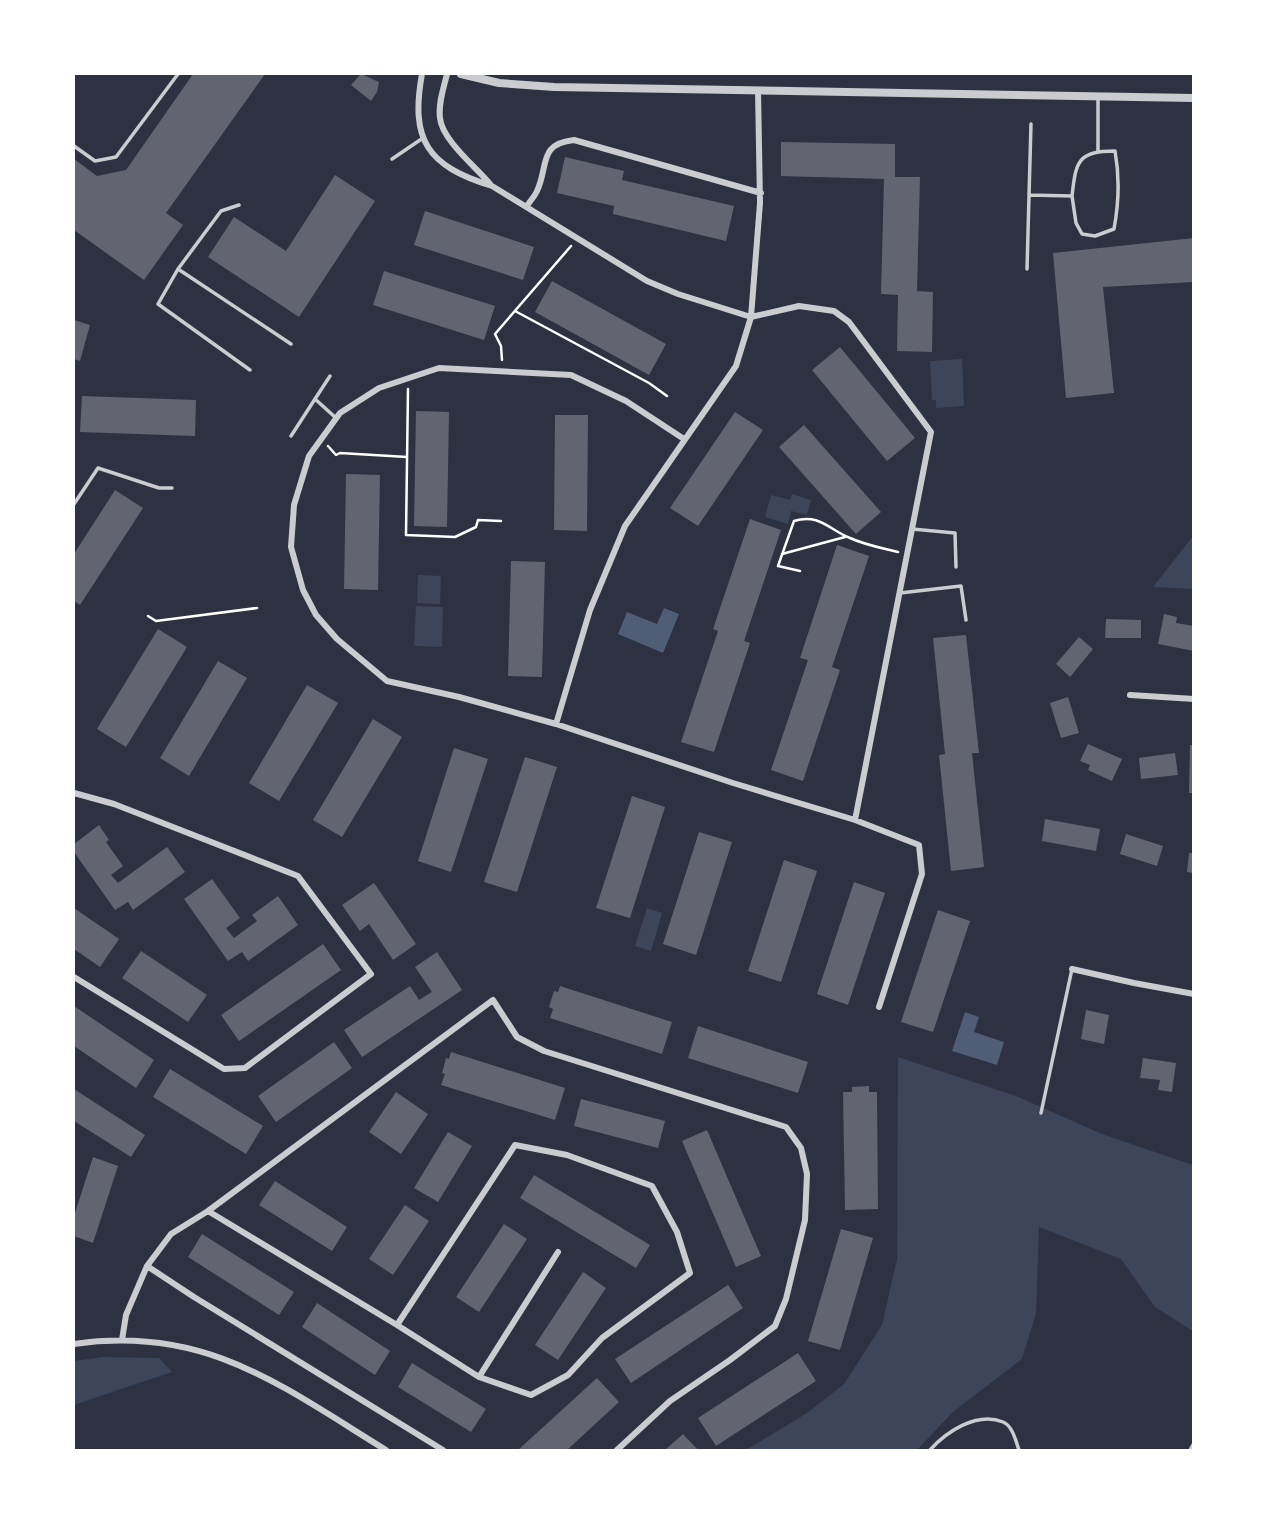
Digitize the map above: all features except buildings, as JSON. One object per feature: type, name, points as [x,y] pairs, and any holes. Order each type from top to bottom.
[{"type":"street","points":[[422,74],[417,103],[418,120],[424,138],[442,164],[492,186],[647,281],[678,294],[751,317],[799,306],[834,311],[849,322],[931,432],[855,820]]},
{"type":"street","points":[[447,74],[440,118],[445,135],[492,186]]},
{"type":"street","points":[[461,74],[499,83],[554,87],[1194,98]]},
{"type":"street","points":[[556,724],[590,610],[625,526],[736,366],[751,317],[761,193],[758,90]]},
{"type":"street","points":[[527,206],[537,192],[548,151],[559,142],[574,140],[761,193]]},
{"type":"street","points":[[684,439],[626,401],[571,375],[439,368],[379,388],[340,413],[309,456],[294,505],[291,547],[303,590],[316,615],[337,639],[387,681],[459,697],[556,724],[855,820],[919,845],[922,874],[878,1007]]},
{"type":"street","points":[[1130,695],[1194,699]]},
{"type":"street","points":[[74,793],[125,808],[298,876],[371,974],[245,1069],[224,1069],[74,977]]},
{"type":"street","points":[[1072,969],[1134,984],[1194,994]]},
{"type":"street","points":[[122,1340],[126,1315],[147,1266],[172,1234],[208,1212],[493,1000],[517,1037],[544,1051],[786,1127],[801,1148],[807,1174],[805,1220],[786,1299],[775,1326],[670,1401],[617,1451]]},
{"type":"street","points":[[208,1212],[479,1377],[531,1395],[568,1375],[603,1338],[690,1273],[677,1232],[652,1186],[567,1156],[514,1145],[397,1325]]},
{"type":"street","points":[[479,1377],[558,1252]]},
{"type":"street","points":[[147,1266],[443,1451]]},
{"type":"street","points":[[74,1344],[122,1340],[159,1342],[190,1348],[250,1368],[386,1451]]},
{"type":"lane","points":[[74,146],[95,161],[116,157],[178,74]]},
{"type":"lane","points":[[1098,96],[1098,151]]},
{"type":"lane","points":[[1027,269],[1031,124]]},
{"type":"lane","points":[[392,159],[424,138]]},
{"type":"lane","points":[[1115,151],[1119,175],[1114,229],[1095,236],[1082,234],[1076,223],[1072,196],[1076,167],[1085,154],[1115,151]]},
{"type":"lane","points":[[1029,195],[1072,196]]},
{"type":"lane","points":[[239,205],[221,211],[178,269],[158,304],[250,370]]},
{"type":"lane","points":[[178,269],[291,344]]},
{"type":"lane","points":[[290,436],[330,376]]},
{"type":"lane","points":[[315,399],[336,418]]},
{"type":"lane","points":[[74,504],[98,467],[159,488],[173,488]]},
{"type":"lane","points":[[912,529],[955,533],[956,567]]},
{"type":"lane","points":[[899,593],[961,586],[966,620]]},
{"type":"lane","points":[[1041,1114],[1072,969]]},
{"type":"lane","points":[[930,1451],[940,1439],[960,1426],[982,1419],[1004,1422],[1011,1429],[1019,1451]]},
{"type":"lane","points":[[1190,1451],[1194,1443]]},
{"type":"path","points":[[503,371],[501,346],[495,334],[578,238]]},
{"type":"path","points":[[515,311],[649,383],[667,396]]},
{"type":"path","points":[[406,379],[406,535],[455,537],[476,527],[478,520],[501,521]]},
{"type":"path","points":[[321,439],[335,455],[340,453],[407,457]]},
{"type":"path","points":[[800,571],[778,566],[790,527],[799,519],[821,521],[845,537],[907,553]]},
{"type":"path","points":[[782,554],[845,537]]},
{"type":"path","points":[[148,616],[156,621],[257,608]]},
{"type":"shaded area","points":[[962,359],[964,406],[936,408],[936,400],[932,400],[930,361]]},
{"type":"shaded area","points":[[792,494],[811,500],[807,515],[791,511],[788,524],[765,517],[771,495],[790,500]]},
{"type":"shaded area","points":[[1193,536],[1193,589],[1153,587]]},
{"type":"shaded area","points":[[418,575],[441,576],[440,604],[417,603]]},
{"type":"shaded area","points":[[416,606],[443,607],[442,647],[414,646]]},
{"type":"shaded area","points":[[664,608],[679,614],[663,653],[618,634],[627,612],[657,624]]},
{"type":"shaded area","points":[[647,908],[662,913],[651,951],[635,946]]},
{"type":"shaded area","points":[[965,1012],[979,1017],[974,1032],[1004,1042],[997,1065],[952,1051]]},
{"type":"shaded area","points":[[898,1057],[1016,1096],[1102,1134],[1193,1165],[1193,1331],[1155,1307],[1121,1259],[1039,1227],[1036,1314],[1022,1359],[953,1412],[917,1450],[746,1450],[807,1413],[844,1384],[882,1325],[897,1259]]},
{"type":"shaded area","points":[[103,1357],[159,1358],[172,1372],[74,1405],[74,1361]]}]
